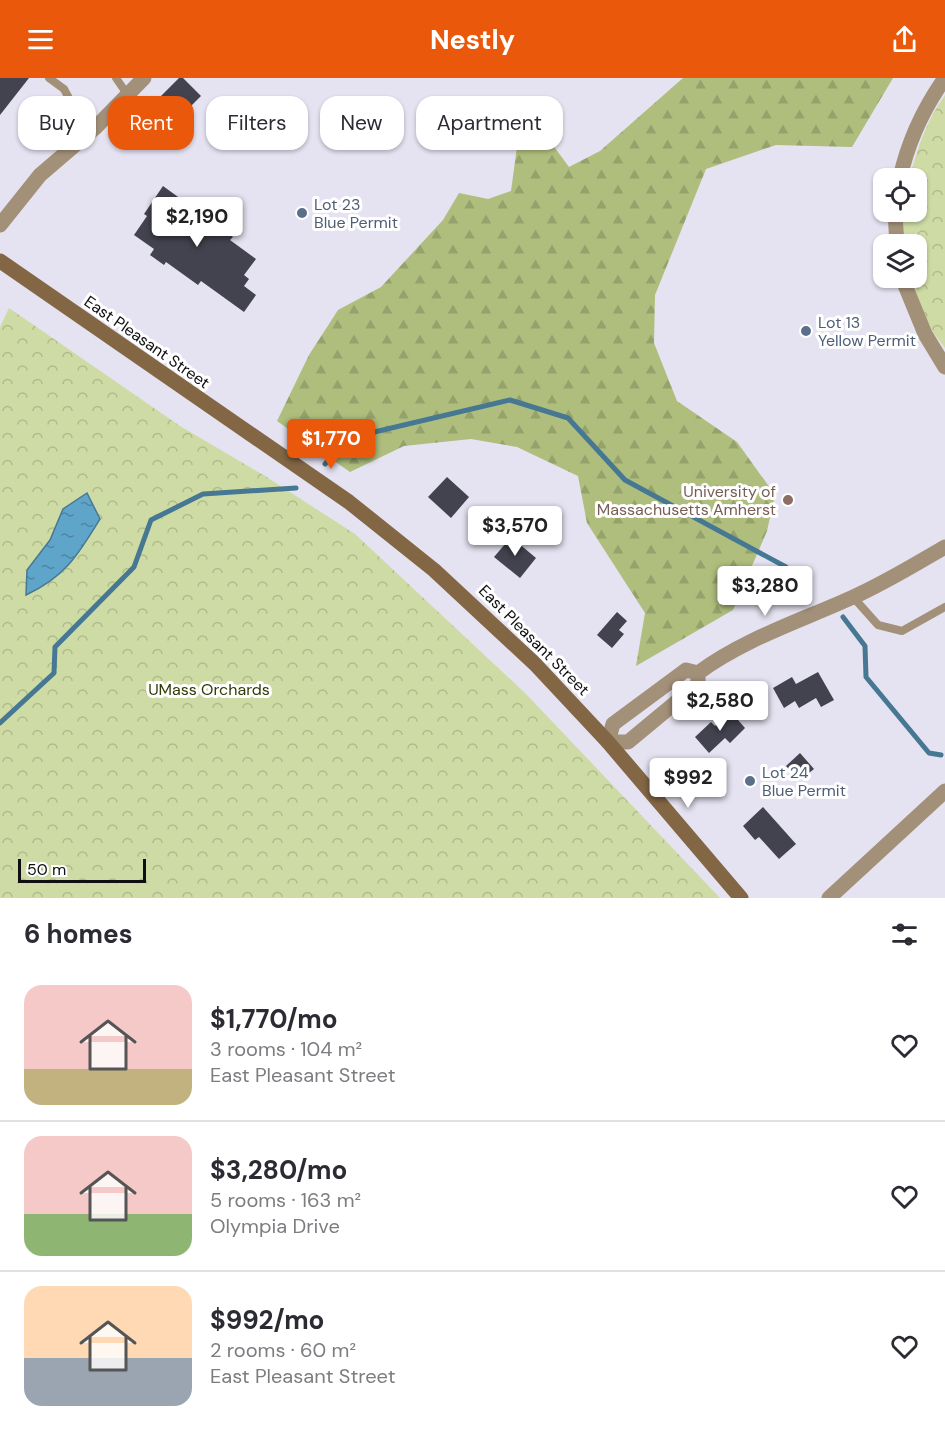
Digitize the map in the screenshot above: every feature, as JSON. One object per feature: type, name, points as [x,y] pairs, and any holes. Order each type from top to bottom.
[{"type":"main road","name":"East Pleasant Street","points":[[0,261],[349,501],[470,601],[535,664],[608,742],[741,898]]},
{"type":"street","points":[[96,126],[144,78]]},
{"type":"street","points":[[903,168],[916,126],[929,100],[945,78]]},
{"type":"street","points":[[0,225],[40,175],[69,150]]},
{"type":"street","points":[[906,288],[925,334],[945,367]]},
{"type":"street","points":[[698,673],[698,684],[628,742],[608,742],[613,724],[686,670],[698,673],[719,658],[795,621],[853,597],[945,547]]},
{"type":"street","points":[[829,898],[945,791]]},
{"type":"lane","points":[[49,78],[64,89],[68,96]]},
{"type":"lane","points":[[116,78],[127,94]]},
{"type":"lane","points":[[853,597],[878,625],[902,631],[945,607]]},
{"type":"green space","points":[[683,78],[893,78],[852,147],[776,145],[706,169],[655,295],[654,343],[677,401],[737,442],[775,495],[767,531],[733,610],[636,666],[645,613],[587,523],[578,476],[517,447],[471,439],[404,446],[350,472],[277,421],[309,355],[338,310],[381,287],[443,220],[459,193],[488,199],[511,191],[517,150],[557,150],[569,167],[600,151]]},
{"type":"green space","points":[[945,95],[945,348],[930,328],[913,288],[927,288],[927,234],[904,234],[904,222],[927,222],[927,168],[913,168],[919,145]]},
{"type":"green space","name":"UMass Orchards","points":[[9,308],[180,426],[265,476],[355,534],[525,693],[720,898],[0,898],[0,327]]},
{"type":"water","points":[[87,493],[100,519],[85,544],[61,573],[26,595],[27,570],[50,540],[63,509]]},
{"type":"building","points":[[0,78],[29,78],[0,115]]},
{"type":"building","points":[[179,78],[183,78],[201,96],[194,103],[194,96],[161,96]]},
{"type":"building","points":[[163,186],[233,237],[230,240],[256,259],[244,275],[249,279],[244,286],[256,295],[244,312],[201,281],[198,285],[166,262],[164,265],[150,255],[154,249],[134,235],[147,216],[144,214]]},
{"type":"building","points":[[447,477],[469,497],[451,518],[428,497]]},
{"type":"building","points":[[511,537],[536,558],[520,578],[494,557]]},
{"type":"building","points":[[617,612],[627,621],[619,630],[624,634],[612,648],[597,635]]},
{"type":"building","points":[[818,672],[834,700],[821,707],[816,698],[799,708],[795,701],[784,708],[773,688],[792,677],[796,684]]},
{"type":"building","points":[[731,712],[745,728],[730,743],[725,738],[709,753],[695,737],[711,722],[715,726]]},
{"type":"building","points":[[800,753],[814,769],[799,781],[786,766]]},
{"type":"building","points":[[763,807],[796,844],[779,859],[759,837],[755,840],[743,826]]},
{"type":"waterway","points":[[325,464],[349,438],[510,400],[568,418],[625,480],[786,567]]},
{"type":"waterway","points":[[0,723],[54,673],[55,647],[134,567],[151,520],[203,494],[296,488]]},
{"type":"waterway","points":[[843,617],[865,646],[866,677],[929,753],[941,755]]},
{"type":"place","name":"Lot 23 Blue Permit","points":[[302,213]]},
{"type":"place","name":"Lot 13 Yellow Permit","points":[[806,331]]},
{"type":"place","name":"University of Massachusetts Amherst","points":[[788,500]]},
{"type":"place","name":"Lot 24 Blue Permit","points":[[750,781]]}]
